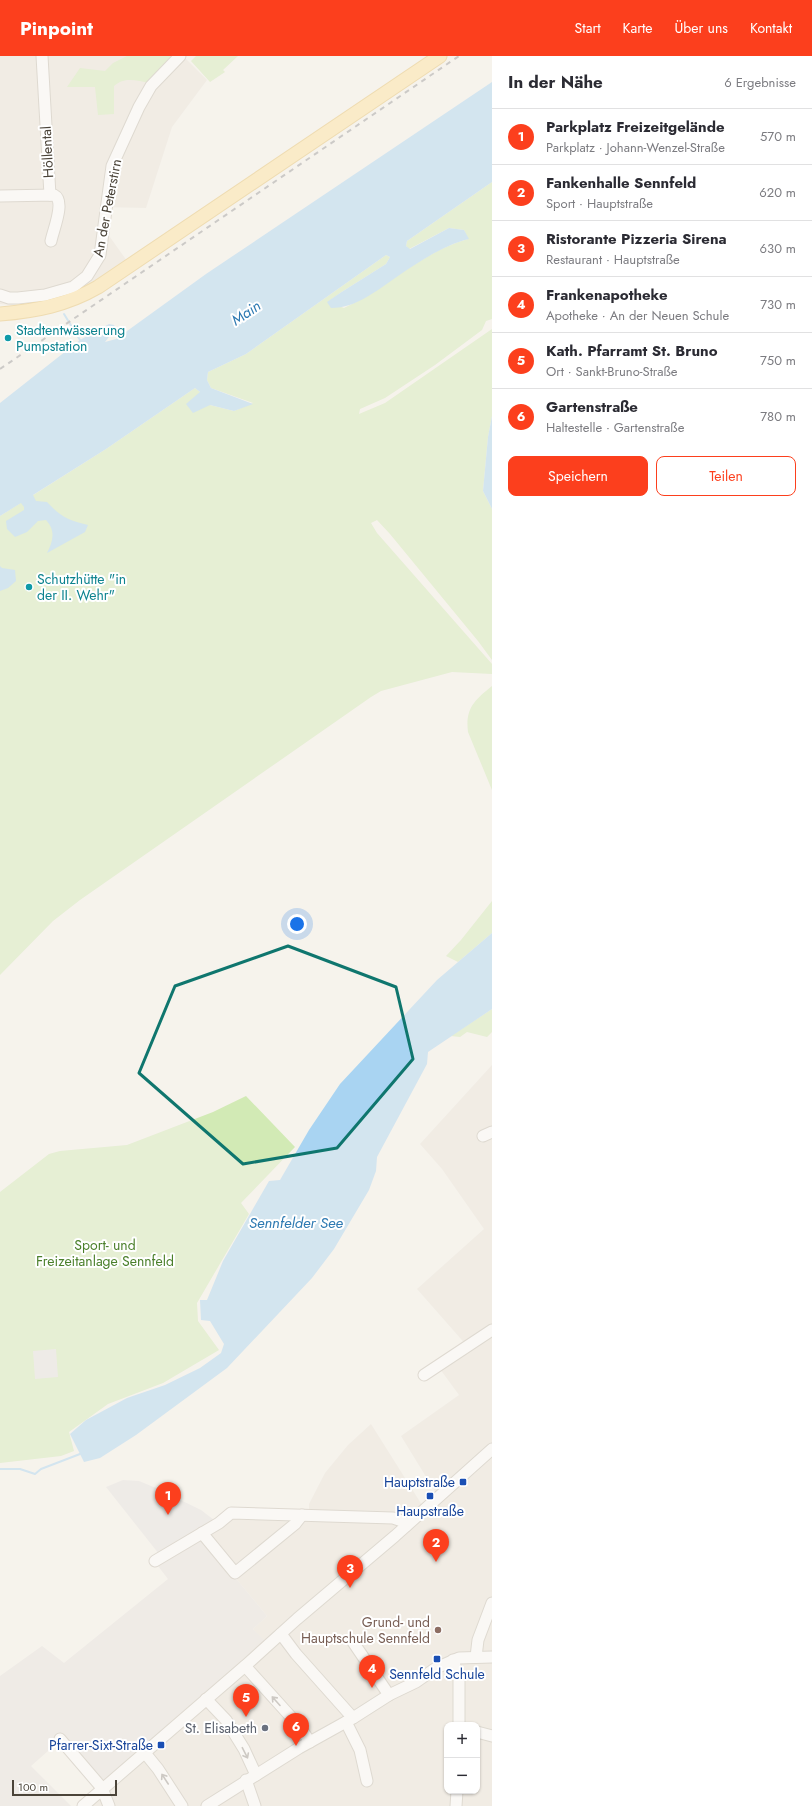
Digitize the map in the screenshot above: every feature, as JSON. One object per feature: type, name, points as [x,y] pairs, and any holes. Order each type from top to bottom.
[{"type":"main road","points":[[0,314],[35,310],[63,304],[82,296],[116,275],[440,56]]},
{"type":"street","name":"Höllental","points":[[42,56],[50,195],[56,196],[58,208],[58,217],[51,240]]},
{"type":"street","name":"An der Peterstirn","points":[[0,296],[18,298],[62,291],[80,282],[96,264],[100,255],[112,166],[139,107],[151,86],[180,56]]},
{"type":"street","points":[[0,196],[50,195]]},
{"type":"street","points":[[424,1375],[492,1330]]},
{"type":"street","points":[[82,1806],[406,1526],[492,1448]]},
{"type":"street","points":[[155,1560],[202,1533],[231,1513],[393,1518],[402,1521],[406,1526]]},
{"type":"street","points":[[202,1533],[235,1573],[295,1524],[302,1515]]},
{"type":"street","points":[[476,1657],[478,1640],[492,1603]]},
{"type":"street","points":[[280,1634],[349,1720],[360,1750],[367,1781]]},
{"type":"street","points":[[353,1642],[389,1695]]},
{"type":"street","points":[[207,1806],[219,1802],[251,1777],[389,1695],[416,1682],[436,1668],[453,1660],[476,1657],[492,1657]]},
{"type":"street","points":[[453,1660],[459,1678],[459,1722]]},
{"type":"street","points":[[245,1666],[300,1727],[310,1742]]},
{"type":"street","points":[[206,1699],[226,1720],[244,1749],[251,1777],[255,1806]]},
{"type":"street","points":[[480,1733],[492,1736]]},
{"type":"street","points":[[60,1739],[102,1788],[109,1806]]},
{"type":"street","points":[[145,1753],[158,1769],[182,1806]]},
{"type":"street","points":[[456,1806],[457,1794]]},
{"type":"highlighted area","points":[[288,946],[396,987],[413,1059],[337,1148],[243,1164],[139,1073],[175,986]]},
{"type":"shaded area","points":[[0,56],[183,56],[207,80],[172,127],[146,208],[101,207],[100,223],[127,261],[71,295],[13,305],[0,304]]},
{"type":"shaded area","points":[[492,1065],[492,1806],[92,1806],[269,1649],[253,1629],[267,1616],[203,1539],[231,1520],[242,1517],[309,1519],[309,1504],[325,1473],[348,1445],[371,1424],[422,1505],[436,1493],[401,1436],[459,1395],[440,1369],[468,1347],[417,1289],[484,1229],[442,1169],[420,1144]]},
{"type":"shaded area","points":[[56,1349],[58,1377],[35,1379],[33,1351]]},
{"type":"shaded area","points":[[123,1480],[139,1481],[156,1488],[201,1510],[214,1520],[159,1554],[106,1487]]},
{"type":"shaded area","points":[[203,1539],[267,1616],[253,1629],[265,1641],[96,1787],[57,1743],[31,1766],[71,1806],[0,1806],[0,1676],[42,1646],[64,1663],[168,1579],[158,1566]]},
{"type":"green space","points":[[127,56],[175,56],[150,83],[127,80],[114,86],[114,114],[98,115],[95,87],[67,87],[80,68],[105,71],[113,63]]},
{"type":"green space","points":[[196,56],[238,56],[223,70],[225,72],[210,82],[191,61]]},
{"type":"green space","points":[[492,182],[492,319],[486,321],[482,330],[435,365],[385,398],[360,409],[359,414],[385,403],[492,329],[492,416],[488,437],[483,491],[492,509],[492,660],[390,534],[377,520],[371,523],[377,533],[492,664],[492,674],[452,672],[381,691],[371,697],[80,900],[53,921],[0,975],[0,516],[106,449],[195,388],[210,405],[234,411],[253,403],[211,388],[207,380],[208,372],[246,354],[386,255],[390,257],[386,264],[328,302],[344,308],[360,300],[436,252],[468,239],[464,230],[449,228],[409,249],[406,246],[407,241]]},
{"type":"green space","points":[[492,686],[492,790],[468,732],[467,724],[472,705]]},
{"type":"green space","points":[[492,901],[492,933],[458,962],[446,956],[461,940]]},
{"type":"green space","points":[[492,1009],[492,1032],[487,1037],[467,1032],[460,1037],[451,1036]]},
{"type":"green space","name":"Sport- und Freizeitanlage Sennfeld","points":[[246,1096],[295,1147],[241,1203],[249,1214],[197,1303],[198,1321],[219,1350],[163,1383],[108,1404],[69,1432],[74,1451],[61,1456],[0,1463],[0,1192],[49,1154],[60,1151],[127,1145],[213,1112]]},
{"type":"water","name":"Main","points":[[492,82],[492,182],[407,241],[406,246],[410,249],[449,228],[464,230],[469,239],[450,245],[432,254],[358,302],[331,308],[327,302],[386,264],[390,257],[386,255],[246,354],[208,372],[207,380],[211,388],[253,404],[234,411],[210,405],[193,413],[186,404],[200,392],[195,388],[106,449],[33,495],[36,501],[47,502],[65,517],[88,525],[85,532],[47,553],[52,540],[52,532],[46,520],[38,521],[27,532],[15,537],[7,529],[6,521],[24,510],[24,507],[21,503],[0,516],[0,403],[80,340],[109,324],[114,325],[116,328],[105,342],[116,339],[206,274]]},
{"type":"water","points":[[492,416],[492,509],[483,491],[488,437]]},
{"type":"water","points":[[0,566],[2,568],[15,570],[16,581],[8,588],[0,591]]},
{"type":"water","name":"Sennfelder See","points":[[492,933],[492,1009],[428,1052],[427,1064],[377,1157],[376,1171],[369,1190],[334,1249],[312,1278],[227,1368],[136,1435],[100,1458],[84,1462],[70,1434],[86,1420],[127,1398],[165,1385],[200,1368],[221,1353],[224,1344],[210,1321],[201,1320],[200,1300],[207,1300],[223,1261],[269,1181],[280,1180],[309,1130],[340,1084],[437,980]]},
{"type":"waterway","points":[[64,314],[80,340]]},
{"type":"waterway","name":"Sennfelder See","points":[[0,1469],[20,1469],[35,1474],[41,1469],[80,1454]]},
{"type":"railway","points":[[0,369],[459,56]]},
{"type":"place","name":"Stadtentwässerung Pumpstation","points":[[8,338]]},
{"type":"place","name":"Schutzhütte \"in der II. Wehr\"","points":[[29,587]]},
{"type":"place","name":"Hauptstraße","points":[[463,1482]]},
{"type":"place","name":"Haupstraße","points":[[430,1496]]},
{"type":"place","name":"Parkplatz Freizeitgelände","points":[[168,1515]]},
{"type":"place","name":"Fankenhalle Sennfeld","points":[[436,1562]]},
{"type":"place","name":"Ristorante Pizzeria Sirena","points":[[350,1588]]},
{"type":"place","name":"Grund- und Hauptschule Sennfeld","points":[[438,1630]]},
{"type":"place","name":"Sennfeld Schule","points":[[437,1659]]},
{"type":"place","name":"Frankenapotheke","points":[[372,1688]]},
{"type":"place","name":"Kath. Pfarramt St. Bruno","points":[[246,1717]]},
{"type":"place","name":"St. Elisabeth","points":[[265,1728]]},
{"type":"place","name":"Pfarrer-Sixt-Straße","points":[[161,1745]]},
{"type":"place","name":"Gartenstraße","points":[[296,1746]]}]
